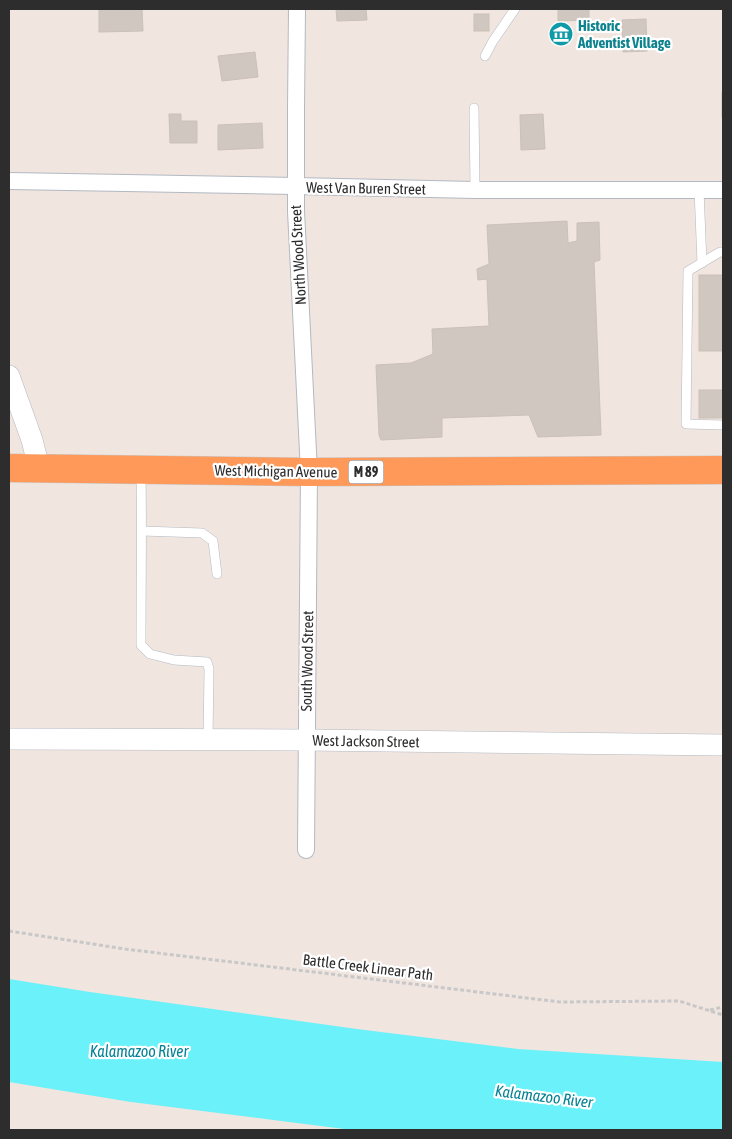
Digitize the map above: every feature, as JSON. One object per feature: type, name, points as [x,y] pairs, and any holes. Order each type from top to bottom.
[{"type":"highway","name":"West Michigan Avenue","points":[[9,468],[309,472],[723,470]]},
{"type":"street","name":"North Wood Street","points":[[297,9],[296,186],[309,472]]},
{"type":"street","name":"West Van Buren Street","points":[[9,181],[475,190],[723,190]]},
{"type":"street","points":[[9,376],[32,440],[39,468]]},
{"type":"street","name":"South Wood Street","points":[[306,850],[309,472]]},
{"type":"street","name":"West Jackson Street","points":[[9,739],[306,740],[723,746]]},
{"type":"lane","points":[[485,56],[515,9]]},
{"type":"lane","points":[[474,108],[475,190]]},
{"type":"lane","points":[[699,190],[702,263]]},
{"type":"lane","points":[[723,252],[688,271],[686,424],[723,425]]},
{"type":"lane","points":[[141,469],[141,645],[150,654],[174,660],[207,662],[209,669],[208,740]]},
{"type":"lane","points":[[142,531],[202,533],[213,540],[217,574]]},
{"type":"path","name":"Battle Creek Linear Path","points":[[9,931],[124,949],[560,1002],[679,1001],[723,1015]]},
{"type":"path","points":[[710,1010],[723,1007]]},
{"type":"water","name":"Kalamazoo River","points":[[9,979],[357,1029],[518,1049],[723,1062],[723,1130],[352,1130],[131,1102],[9,1082]]},
{"type":"building","points":[[99,9],[142,9],[143,31],[99,32]]},
{"type":"building","points":[[336,9],[366,9],[367,20],[337,21]]},
{"type":"building","points":[[558,9],[589,9],[589,20],[558,21]]},
{"type":"building","points":[[474,14],[489,14],[489,31],[474,31]]},
{"type":"building","points":[[646,19],[647,51],[623,52],[622,20]]},
{"type":"building","points":[[255,52],[258,77],[222,81],[218,56]]},
{"type":"building","points":[[723,92],[723,117],[722,117]]},
{"type":"building","points":[[169,114],[181,114],[181,121],[197,121],[197,143],[170,143]]},
{"type":"building","points":[[543,114],[545,149],[521,150],[520,115]]},
{"type":"building","points":[[262,123],[263,148],[218,150],[218,125]]},
{"type":"building","points":[[567,221],[568,243],[577,241],[577,223],[599,222],[600,260],[594,262],[601,435],[538,437],[529,415],[442,418],[442,437],[381,440],[379,435],[376,365],[411,363],[433,354],[432,329],[489,326],[487,279],[478,280],[477,269],[489,264],[487,225]]},
{"type":"building","points":[[699,275],[723,275],[723,351],[699,351]]},
{"type":"building","points":[[699,390],[723,390],[723,418],[699,418]]},
{"type":"place","name":"Historic Adventist Village","points":[[561,34]]}]
